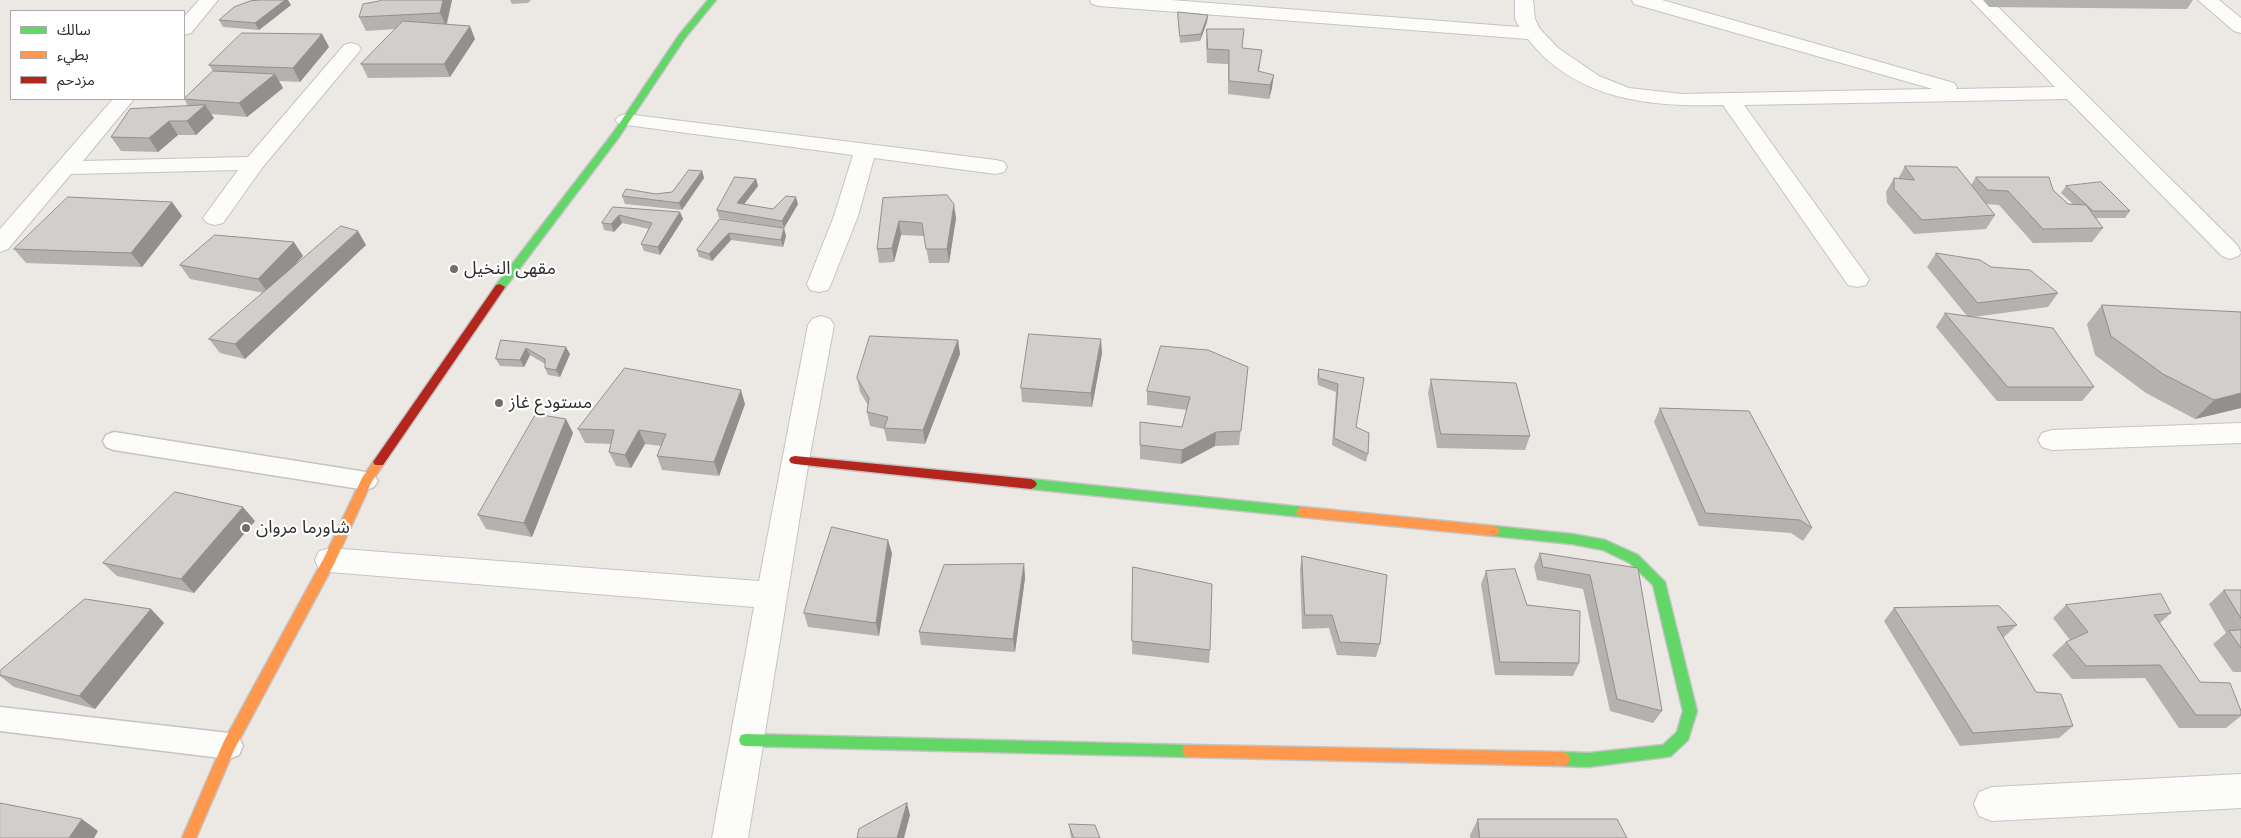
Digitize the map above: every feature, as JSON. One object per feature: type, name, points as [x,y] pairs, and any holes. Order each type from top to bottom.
[{"type":"street","points":[[185,28],[209,0]]},
{"type":"street","points":[[189,838],[229,746],[330,560],[366,481],[514,266],[626,120],[682,37],[712,0]]},
{"type":"street","points":[[1099,0],[1534,34]]},
{"type":"street","points":[[1524,0],[1525,18],[1534,34],[1554,54],[1580,73],[1618,92],[1682,100],[2074,92]]},
{"type":"street","points":[[1641,0],[1975,94]]},
{"type":"street","points":[[1980,0],[2237,255]]},
{"type":"street","points":[[2207,0],[2241,27]]},
{"type":"street","points":[[215,218],[254,163],[351,49]]},
{"type":"street","points":[[0,244],[123,100]]},
{"type":"street","points":[[1730,100],[1857,280]]},
{"type":"street","points":[[626,120],[996,167]]},
{"type":"street","points":[[819,284],[846,216],[865,150]]},
{"type":"street","points":[[64,168],[254,163]]},
{"type":"street","points":[[730,838],[795,460],[821,325]]},
{"type":"street","points":[[2052,440],[2241,433]]},
{"type":"street","points":[[746,740],[1588,760],[1666,751],[1683,736],[1690,711],[1659,582],[1634,559],[1605,545],[1572,539],[795,460]]},
{"type":"street","points":[[330,560],[772,595]]},
{"type":"street","points":[[1992,804],[2241,791]]},
{"type":"lane","points":[[114,441],[366,481]]},
{"type":"lane","points":[[0,719],[229,746]]},
{"type":"building","points":[[285,0],[255,23],[219,20],[234,7],[250,1]]},
{"type":"building","points":[[380,0],[443,0],[440,13],[359,17],[363,4]]},
{"type":"building","points":[[1178,12],[1208,15],[1201,34],[1180,36]]},
{"type":"building","points":[[403,21],[470,26],[444,64],[361,64]]},
{"type":"building","points":[[1207,29],[1244,29],[1242,48],[1262,50],[1258,71],[1274,75],[1270,85],[1229,81],[1229,50],[1208,49]]},
{"type":"building","points":[[242,33],[322,34],[293,68],[209,65]]},
{"type":"building","points":[[213,71],[275,74],[239,103],[185,98]]},
{"type":"building","points":[[205,105],[187,121],[169,121],[149,138],[111,137],[130,109]]},
{"type":"building","points":[[1905,166],[1957,167],[1995,215],[1922,220],[1894,189],[1894,178],[1914,180]]},
{"type":"building","points":[[689,170],[702,171],[679,203],[622,196],[626,189],[656,194],[672,192]]},
{"type":"building","points":[[735,177],[756,179],[737,203],[773,209],[786,196],[796,197],[782,221],[717,210]]},
{"type":"building","points":[[1976,177],[2049,177],[2053,190],[2068,204],[2086,205],[2103,228],[2043,229],[2008,191],[1988,190]]},
{"type":"building","points":[[2101,182],[2130,211],[2093,211],[2066,186]]},
{"type":"building","points":[[947,195],[954,204],[947,249],[926,249],[922,223],[899,221],[892,248],[877,249],[883,198]]},
{"type":"building","points":[[68,197],[172,202],[131,253],[14,249]]},
{"type":"building","points":[[613,207],[680,212],[658,247],[641,244],[652,223],[619,215],[611,224],[602,223]]},
{"type":"building","points":[[720,219],[784,228],[781,240],[729,233],[709,254],[697,250]]},
{"type":"building","points":[[341,226],[358,231],[235,344],[209,339]]},
{"type":"building","points":[[215,235],[294,242],[258,279],[180,265]]},
{"type":"building","points":[[1936,253],[1980,260],[1991,267],[2030,270],[2058,293],[1978,303]]},
{"type":"building","points":[[2102,305],[2241,312],[2241,393],[2214,400],[2163,374],[2111,336]]},
{"type":"building","points":[[1945,313],[2053,328],[2094,387],[2008,387]]},
{"type":"building","points":[[1029,334],[1101,339],[1091,393],[1021,388]]},
{"type":"building","points":[[870,336],[958,340],[923,430],[884,428],[888,417],[867,412],[869,398],[857,378]]},
{"type":"building","points":[[501,340],[566,347],[556,370],[545,368],[545,359],[526,348],[520,360],[496,359]]},
{"type":"building","points":[[1161,346],[1208,350],[1248,367],[1241,431],[1216,432],[1182,450],[1140,445],[1140,422],[1182,427],[1190,397],[1147,391]]},
{"type":"building","points":[[625,368],[741,390],[714,462],[657,456],[666,434],[639,430],[625,455],[609,452],[614,430],[578,429]]},
{"type":"building","points":[[1319,369],[1364,378],[1356,427],[1369,433],[1368,454],[1334,438],[1338,384],[1319,378]]},
{"type":"building","points":[[1431,379],[1516,383],[1530,436],[1441,434]]},
{"type":"building","points":[[1660,408],[1749,411],[1812,528],[1800,520],[1706,513]]},
{"type":"building","points":[[536,414],[566,419],[524,523],[478,515]]},
{"type":"building","points":[[175,492],[243,507],[181,579],[103,563]]},
{"type":"building","points":[[832,527],[888,540],[876,623],[804,613]]},
{"type":"building","points":[[1540,553],[1638,568],[1662,711],[1617,699],[1590,575],[1543,567]]},
{"type":"building","points":[[1302,556],[1387,575],[1380,644],[1340,642],[1332,615],[1305,615]]},
{"type":"building","points":[[1024,564],[1013,639],[919,632],[944,565]]},
{"type":"building","points":[[1133,567],[1212,584],[1210,650],[1132,641]]},
{"type":"building","points":[[1515,569],[1527,605],[1580,611],[1579,663],[1500,662],[1486,571]]},
{"type":"building","points":[[2224,590],[2241,590],[2241,618]]},
{"type":"building","points":[[2161,594],[2171,613],[2154,615],[2200,682],[2230,683],[2241,715],[2196,715],[2160,665],[2086,666],[2066,642],[2088,632],[2066,605]]},
{"type":"building","points":[[85,599],[151,609],[79,696],[0,675],[0,671]]},
{"type":"building","points":[[1999,606],[2017,625],[1997,627],[2036,692],[2061,694],[2073,726],[1973,733],[1894,608]]},
{"type":"building","points":[[2241,630],[2241,648],[2229,631]]},
{"type":"building","points":[[0,803],[82,819],[69,838],[0,838]]},
{"type":"building","points":[[907,803],[897,838],[857,838],[859,829]]},
{"type":"building","points":[[1478,819],[1617,819],[1627,838],[1480,838]]},
{"type":"building","points":[[1069,824],[1095,825],[1100,838],[1074,838]]},
{"type":"traffic: fast","points":[[500,287],[616,135],[682,37],[712,0]]},
{"type":"traffic: fast","points":[[1031,484],[1302,512]]},
{"type":"traffic: fast","points":[[1494,531],[1572,539],[1605,545],[1634,559],[1659,582],[1690,711],[1683,736],[1666,751],[1588,760],[1563,759]]},
{"type":"traffic: fast","points":[[746,740],[1189,751]]},
{"type":"traffic: slow","points":[[189,838],[229,746],[330,560],[366,481],[379,462]]},
{"type":"traffic: slow","points":[[1302,512],[1494,531]]},
{"type":"traffic: slow","points":[[1189,751],[1563,759]]},
{"type":"traffic: jam","points":[[379,462],[500,287]]},
{"type":"traffic: jam","points":[[795,460],[1031,484]]},
{"type":"place","name":"مقهى النخيل","points":[[454,269]]},
{"type":"place","name":"مستودع غاز","points":[[499,403]]},
{"type":"place","name":"شاورما مروان","points":[[246,528]]}]
